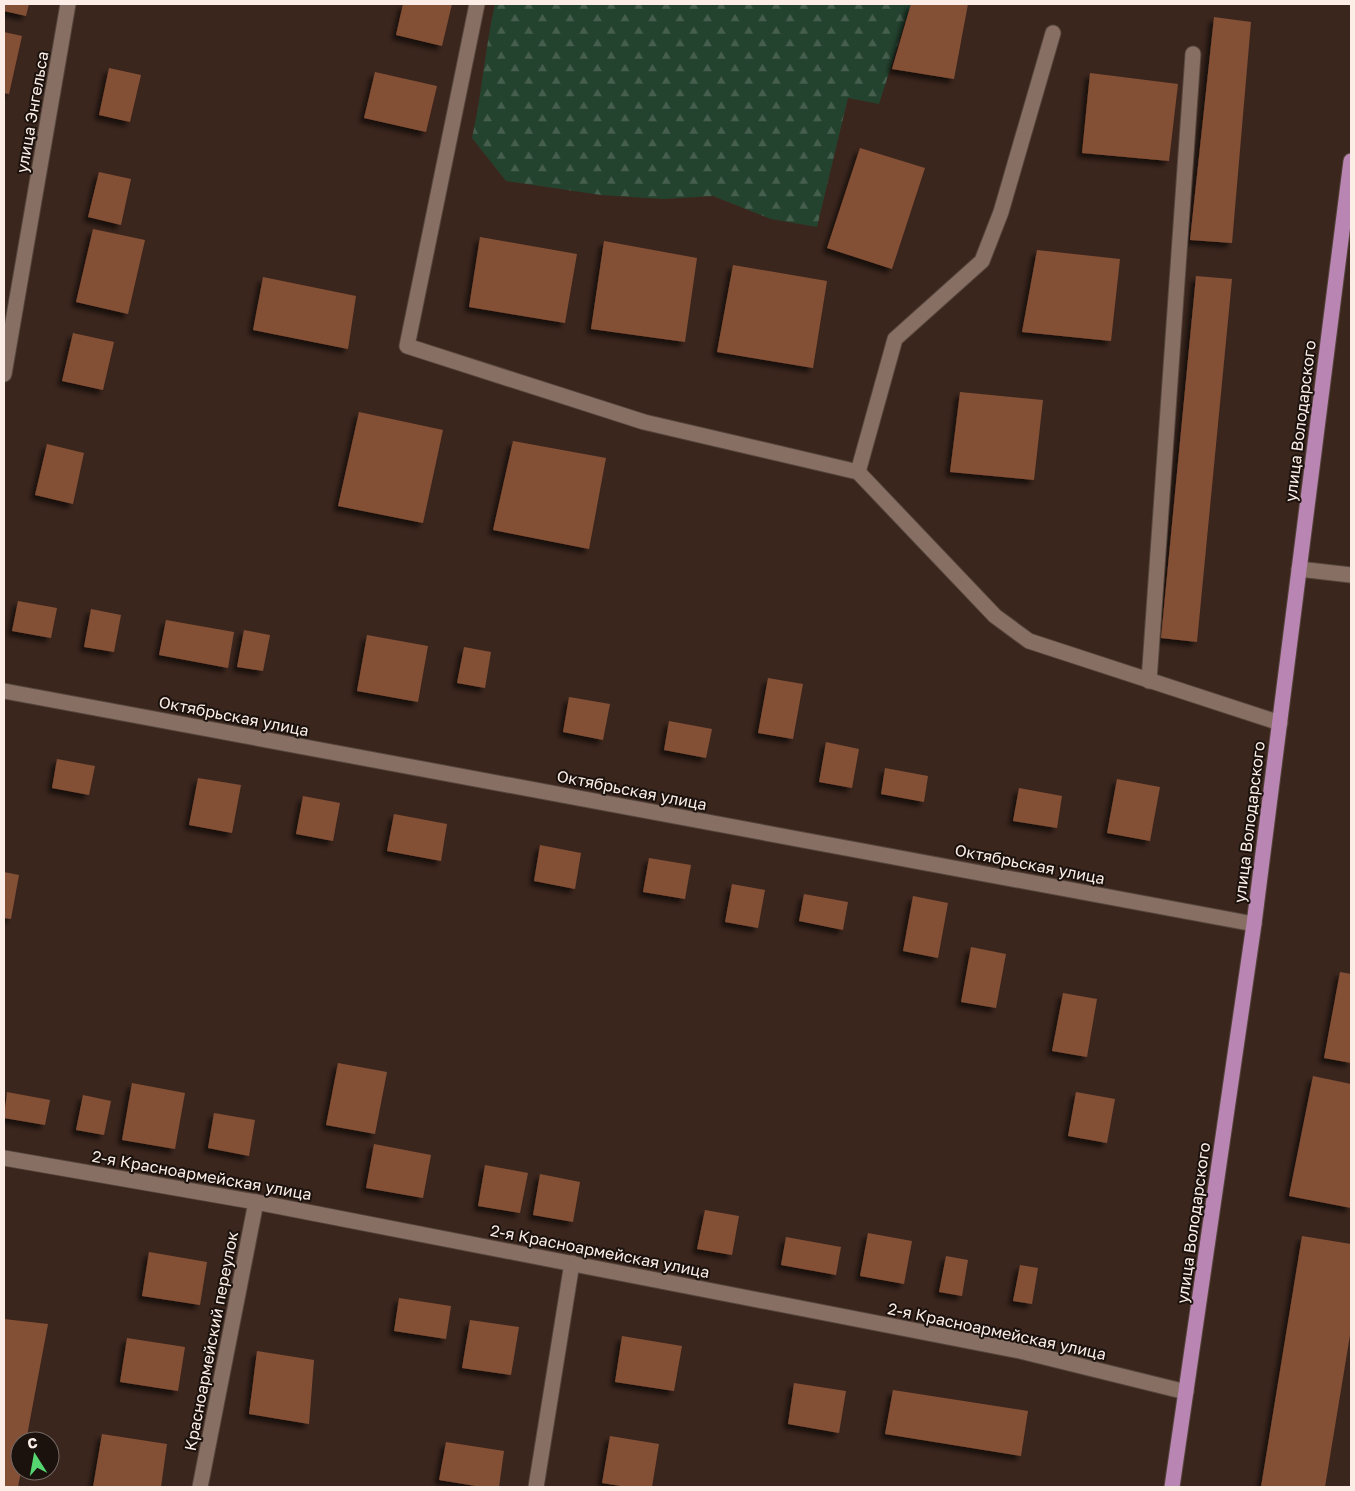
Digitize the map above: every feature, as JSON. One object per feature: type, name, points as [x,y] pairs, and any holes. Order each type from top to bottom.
[{"type":"main road","name":"улица Володарского","points":[[1172,1487],[1254,924],[1351,160]]},
{"type":"street","name":"улица Энгельса","points":[[4,374],[68,4]]},
{"type":"street","points":[[478,4],[407,346],[644,422],[858,472],[995,616],[1029,640],[1280,723]]},
{"type":"street","points":[[858,472],[895,339],[982,261],[1001,212],[1053,33]]},
{"type":"street","points":[[1149,681],[1194,54]]},
{"type":"street","points":[[1299,569],[1351,575]]},
{"type":"street","name":"Октябрьская улица","points":[[4,691],[1254,924]]},
{"type":"street","name":"2-я Красноармейская улица","points":[[4,1158],[256,1202],[1020,1351],[1186,1392]]},
{"type":"street","name":"Красноармейский переулок","points":[[200,1487],[256,1202]]},
{"type":"street","points":[[536,1487],[572,1263]]},
{"type":"green space","points":[[495,4],[911,4],[879,104],[848,98],[817,227],[771,219],[713,196],[663,199],[601,195],[506,181],[472,138]]},
{"type":"building","points":[[4,4],[29,4],[26,16],[4,11]]},
{"type":"building","points":[[403,4],[452,4],[442,46],[396,35]]},
{"type":"building","points":[[911,4],[968,4],[954,79],[892,69]]},
{"type":"building","points":[[1214,17],[1251,22],[1232,243],[1190,240]]},
{"type":"building","points":[[4,32],[22,36],[9,94],[4,93]]},
{"type":"building","points":[[109,68],[141,75],[130,122],[99,115]]},
{"type":"building","points":[[375,72],[437,86],[426,132],[364,118]]},
{"type":"building","points":[[1090,73],[1178,84],[1169,161],[1082,153]]},
{"type":"building","points":[[860,148],[925,168],[892,269],[827,248]]},
{"type":"building","points":[[99,172],[131,179],[121,225],[88,217]]},
{"type":"building","points":[[93,229],[145,240],[128,314],[76,302]]},
{"type":"building","points":[[480,237],[577,254],[565,323],[469,307]]},
{"type":"building","points":[[604,241],[697,258],[685,342],[591,329]]},
{"type":"building","points":[[1037,250],[1120,259],[1111,341],[1022,332]]},
{"type":"building","points":[[733,265],[827,281],[813,368],[717,352]]},
{"type":"building","points":[[1196,276],[1232,279],[1197,642],[1161,638]]},
{"type":"building","points":[[263,277],[356,296],[348,349],[253,330]]},
{"type":"building","points":[[73,333],[114,342],[103,390],[62,381]]},
{"type":"building","points":[[960,392],[1043,400],[1034,480],[950,472]]},
{"type":"building","points":[[359,412],[443,430],[423,523],[338,506]]},
{"type":"building","points":[[513,441],[606,458],[589,549],[493,530]]},
{"type":"building","points":[[47,444],[84,453],[73,504],[35,495]]},
{"type":"building","points":[[18,601],[57,608],[51,638],[12,631]]},
{"type":"building","points":[[91,609],[121,615],[114,652],[84,647]]},
{"type":"building","points":[[166,620],[234,632],[228,668],[159,655]]},
{"type":"building","points":[[244,630],[270,635],[263,671],[237,667]]},
{"type":"building","points":[[367,635],[428,646],[418,702],[357,691]]},
{"type":"building","points":[[464,647],[491,652],[485,688],[457,683]]},
{"type":"building","points":[[768,678],[803,684],[793,739],[758,733]]},
{"type":"building","points":[[569,697],[610,704],[603,740],[563,732]]},
{"type":"building","points":[[669,721],[712,729],[706,758],[664,750]]},
{"type":"building","points":[[826,742],[859,749],[852,788],[819,782]]},
{"type":"building","points":[[57,759],[95,766],[89,795],[52,788]]},
{"type":"building","points":[[885,768],[928,776],[924,802],[881,794]]},
{"type":"building","points":[[198,778],[241,785],[232,833],[189,825]]},
{"type":"building","points":[[1117,779],[1160,787],[1150,841],[1107,833]]},
{"type":"building","points":[[1019,788],[1062,796],[1057,828],[1013,821]]},
{"type":"building","points":[[303,796],[340,803],[333,841],[296,834]]},
{"type":"building","points":[[394,814],[447,824],[441,861],[387,851]]},
{"type":"building","points":[[540,845],[581,853],[575,889],[534,881]]},
{"type":"building","points":[[649,858],[691,865],[685,899],[643,892]]},
{"type":"building","points":[[4,872],[19,875],[11,919],[4,918]]},
{"type":"building","points":[[732,884],[765,890],[758,928],[725,922]]},
{"type":"building","points":[[804,894],[848,902],[843,930],[799,921]]},
{"type":"building","points":[[913,896],[948,903],[938,958],[903,951]]},
{"type":"building","points":[[971,947],[1006,954],[996,1008],[961,1002]]},
{"type":"building","points":[[1340,972],[1351,974],[1351,1063],[1324,1058]]},
{"type":"building","points":[[1063,993],[1097,999],[1087,1057],[1052,1051]]},
{"type":"building","points":[[338,1063],[387,1072],[375,1134],[326,1125]]},
{"type":"building","points":[[1313,1076],[1351,1084],[1351,1208],[1289,1196]]},
{"type":"building","points":[[132,1083],[185,1093],[175,1149],[122,1140]]},
{"type":"building","points":[[7,1092],[50,1100],[45,1125],[4,1118]]},
{"type":"building","points":[[1076,1092],[1115,1099],[1107,1143],[1068,1136]]},
{"type":"building","points":[[83,1095],[111,1101],[104,1135],[76,1130]]},
{"type":"building","points":[[214,1113],[255,1120],[249,1156],[208,1148]]},
{"type":"building","points":[[374,1144],[431,1155],[423,1198],[366,1188]]},
{"type":"building","points":[[485,1165],[528,1173],[520,1213],[478,1206]]},
{"type":"building","points":[[540,1174],[580,1182],[573,1222],[533,1215]]},
{"type":"building","points":[[705,1210],[739,1216],[732,1255],[697,1249]]},
{"type":"building","points":[[868,1233],[912,1241],[904,1284],[860,1276]]},
{"type":"building","points":[[1302,1236],[1351,1244],[1351,1329],[1325,1487],[1261,1487]]},
{"type":"building","points":[[786,1237],[841,1247],[836,1275],[781,1265]]},
{"type":"building","points":[[149,1252],[207,1262],[200,1305],[142,1296]]},
{"type":"building","points":[[946,1256],[968,1260],[962,1296],[939,1292]]},
{"type":"building","points":[[1020,1265],[1038,1268],[1032,1304],[1013,1301]]},
{"type":"building","points":[[399,1298],[451,1306],[446,1339],[394,1331]]},
{"type":"building","points":[[4,1319],[48,1324],[28,1431],[10,1431],[10,1481],[19,1481],[18,1487],[4,1487]]},
{"type":"building","points":[[470,1320],[519,1327],[511,1375],[462,1368]]},
{"type":"building","points":[[622,1336],[682,1346],[674,1391],[615,1382]]},
{"type":"building","points":[[127,1338],[185,1347],[178,1391],[120,1382]]},
{"type":"building","points":[[257,1351],[314,1360],[309,1424],[249,1414]]},
{"type":"building","points":[[794,1383],[846,1391],[839,1433],[788,1424]]},
{"type":"building","points":[[893,1390],[1028,1411],[1021,1456],[885,1434]]},
{"type":"building","points":[[102,1434],[167,1444],[161,1487],[93,1487]]},
{"type":"building","points":[[610,1436],[659,1444],[652,1487],[627,1487],[602,1483]]},
{"type":"building","points":[[446,1442],[504,1451],[499,1487],[482,1487],[439,1480]]}]
